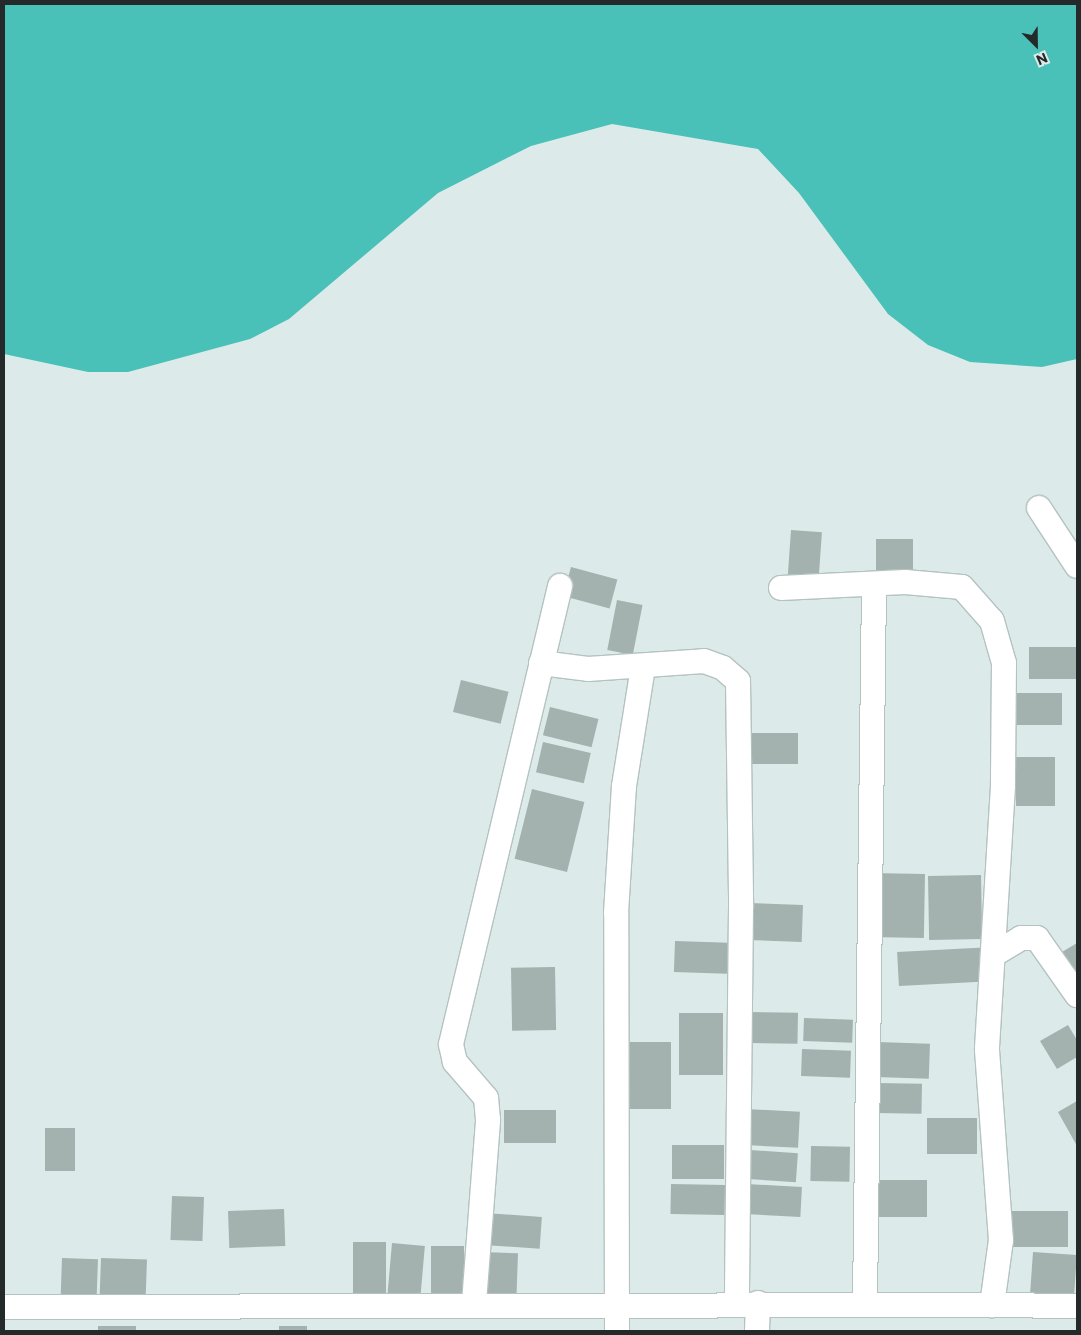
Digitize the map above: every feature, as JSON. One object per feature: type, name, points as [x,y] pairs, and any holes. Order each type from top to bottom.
[{"type":"street","points":[[1039,508],[1077,566]]},
{"type":"street","points":[[781,588],[874,584],[962,587],[992,621],[1004,663],[1003,786],[988,1050],[1001,1240],[992,1304]]},
{"type":"street","points":[[865,1303],[874,584]]},
{"type":"street","points":[[474,1303],[488,1120],[486,1098],[455,1062],[451,1044],[560,586]]},
{"type":"street","points":[[541,663],[588,670],[643,668],[704,661],[723,668],[738,681],[748,1303],[757,1331]]},
{"type":"street","points":[[617,1331],[616,913],[624,786],[643,668]]},
{"type":"street","points":[[993,955],[1021,938],[1036,938],[1077,994]]},
{"type":"street","points":[[4,1307],[474,1303],[865,1303],[1077,1306]]},
{"type":"water","points":[[4,4],[1077,4],[1077,359],[1042,367],[970,362],[928,345],[888,314],[799,193],[758,149],[612,124],[531,146],[438,193],[289,319],[250,339],[128,372],[88,372],[4,354]]},
{"type":"building","points":[[791,530],[822,532],[819,581],[788,579]]},
{"type":"building","points":[[876,539],[913,539],[913,582],[876,582]]},
{"type":"building","points":[[571,567],[617,579],[610,608],[563,596]]},
{"type":"building","points":[[617,600],[643,605],[633,655],[607,650]]},
{"type":"building","points":[[1029,647],[1076,647],[1076,679],[1029,679]]},
{"type":"building","points":[[461,680],[509,692],[501,724],[453,712]]},
{"type":"building","points":[[1007,693],[1062,693],[1062,725],[1007,725]]},
{"type":"building","points":[[550,707],[599,719],[591,747],[543,735]]},
{"type":"building","points":[[746,733],[798,733],[798,764],[746,764]]},
{"type":"building","points":[[543,742],[591,753],[584,783],[536,772]]},
{"type":"building","points":[[1016,757],[1055,757],[1055,806],[1016,806]]},
{"type":"building","points":[[532,789],[584,802],[567,872],[515,859]]},
{"type":"building","points":[[871,873],[925,874],[924,938],[870,937]]},
{"type":"building","points":[[981,875],[982,939],[929,940],[928,876]]},
{"type":"building","points":[[748,903],[803,905],[802,942],[747,940]]},
{"type":"building","points":[[675,941],[728,943],[727,974],[674,972]]},
{"type":"building","points":[[1077,943],[1077,977],[1062,952]]},
{"type":"building","points":[[993,947],[995,981],[899,986],[897,952]]},
{"type":"building","points":[[555,967],[556,1030],[512,1031],[511,968]]},
{"type":"building","points":[[751,1012],[798,1013],[797,1044],[750,1043]]},
{"type":"building","points":[[679,1013],[723,1013],[723,1075],[679,1075]]},
{"type":"building","points":[[804,1018],[853,1020],[852,1043],[803,1041]]},
{"type":"building","points":[[1068,1025],[1077,1040],[1077,1057],[1057,1069],[1040,1041]]},
{"type":"building","points":[[620,1042],[671,1042],[671,1109],[620,1109]]},
{"type":"building","points":[[877,1042],[930,1044],[929,1079],[876,1077]]},
{"type":"building","points":[[802,1049],[851,1051],[850,1078],[801,1076]]},
{"type":"building","points":[[876,1083],[922,1084],[921,1114],[875,1113]]},
{"type":"building","points":[[1077,1101],[1077,1146],[1058,1112]]},
{"type":"building","points":[[746,1109],[800,1112],[798,1148],[744,1145]]},
{"type":"building","points":[[504,1110],[556,1110],[556,1143],[504,1143]]},
{"type":"building","points":[[927,1118],[977,1118],[977,1154],[927,1154]]},
{"type":"building","points":[[45,1128],[75,1128],[75,1171],[45,1171]]},
{"type":"building","points":[[672,1145],[724,1145],[724,1179],[672,1179]]},
{"type":"building","points":[[811,1146],[850,1147],[849,1182],[810,1181]]},
{"type":"building","points":[[750,1150],[798,1153],[796,1182],[748,1179]]},
{"type":"building","points":[[875,1180],[927,1180],[927,1217],[875,1217]]},
{"type":"building","points":[[671,1184],[725,1185],[724,1215],[670,1214]]},
{"type":"building","points":[[746,1184],[802,1187],[800,1217],[744,1214]]},
{"type":"building","points":[[172,1196],[204,1197],[202,1241],[170,1240]]},
{"type":"building","points":[[284,1209],[285,1246],[229,1248],[228,1211]]},
{"type":"building","points":[[1012,1211],[1068,1211],[1068,1247],[1012,1247]]},
{"type":"building","points":[[486,1213],[542,1217],[540,1249],[484,1245]]},
{"type":"building","points":[[353,1242],[386,1242],[386,1296],[353,1296]]},
{"type":"building","points":[[392,1243],[425,1246],[420,1297],[388,1294]]},
{"type":"building","points":[[431,1246],[464,1246],[464,1298],[431,1298]]},
{"type":"building","points":[[482,1252],[518,1253],[516,1299],[480,1298]]},
{"type":"building","points":[[1033,1252],[1077,1255],[1074,1296],[1030,1293]]},
{"type":"building","points":[[62,1258],[98,1259],[97,1299],[61,1298]]},
{"type":"building","points":[[101,1258],[147,1260],[146,1299],[100,1297]]},
{"type":"building","points":[[98,1326],[136,1326],[136,1331],[98,1331]]},
{"type":"building","points":[[279,1326],[307,1326],[307,1331],[279,1331]]}]
